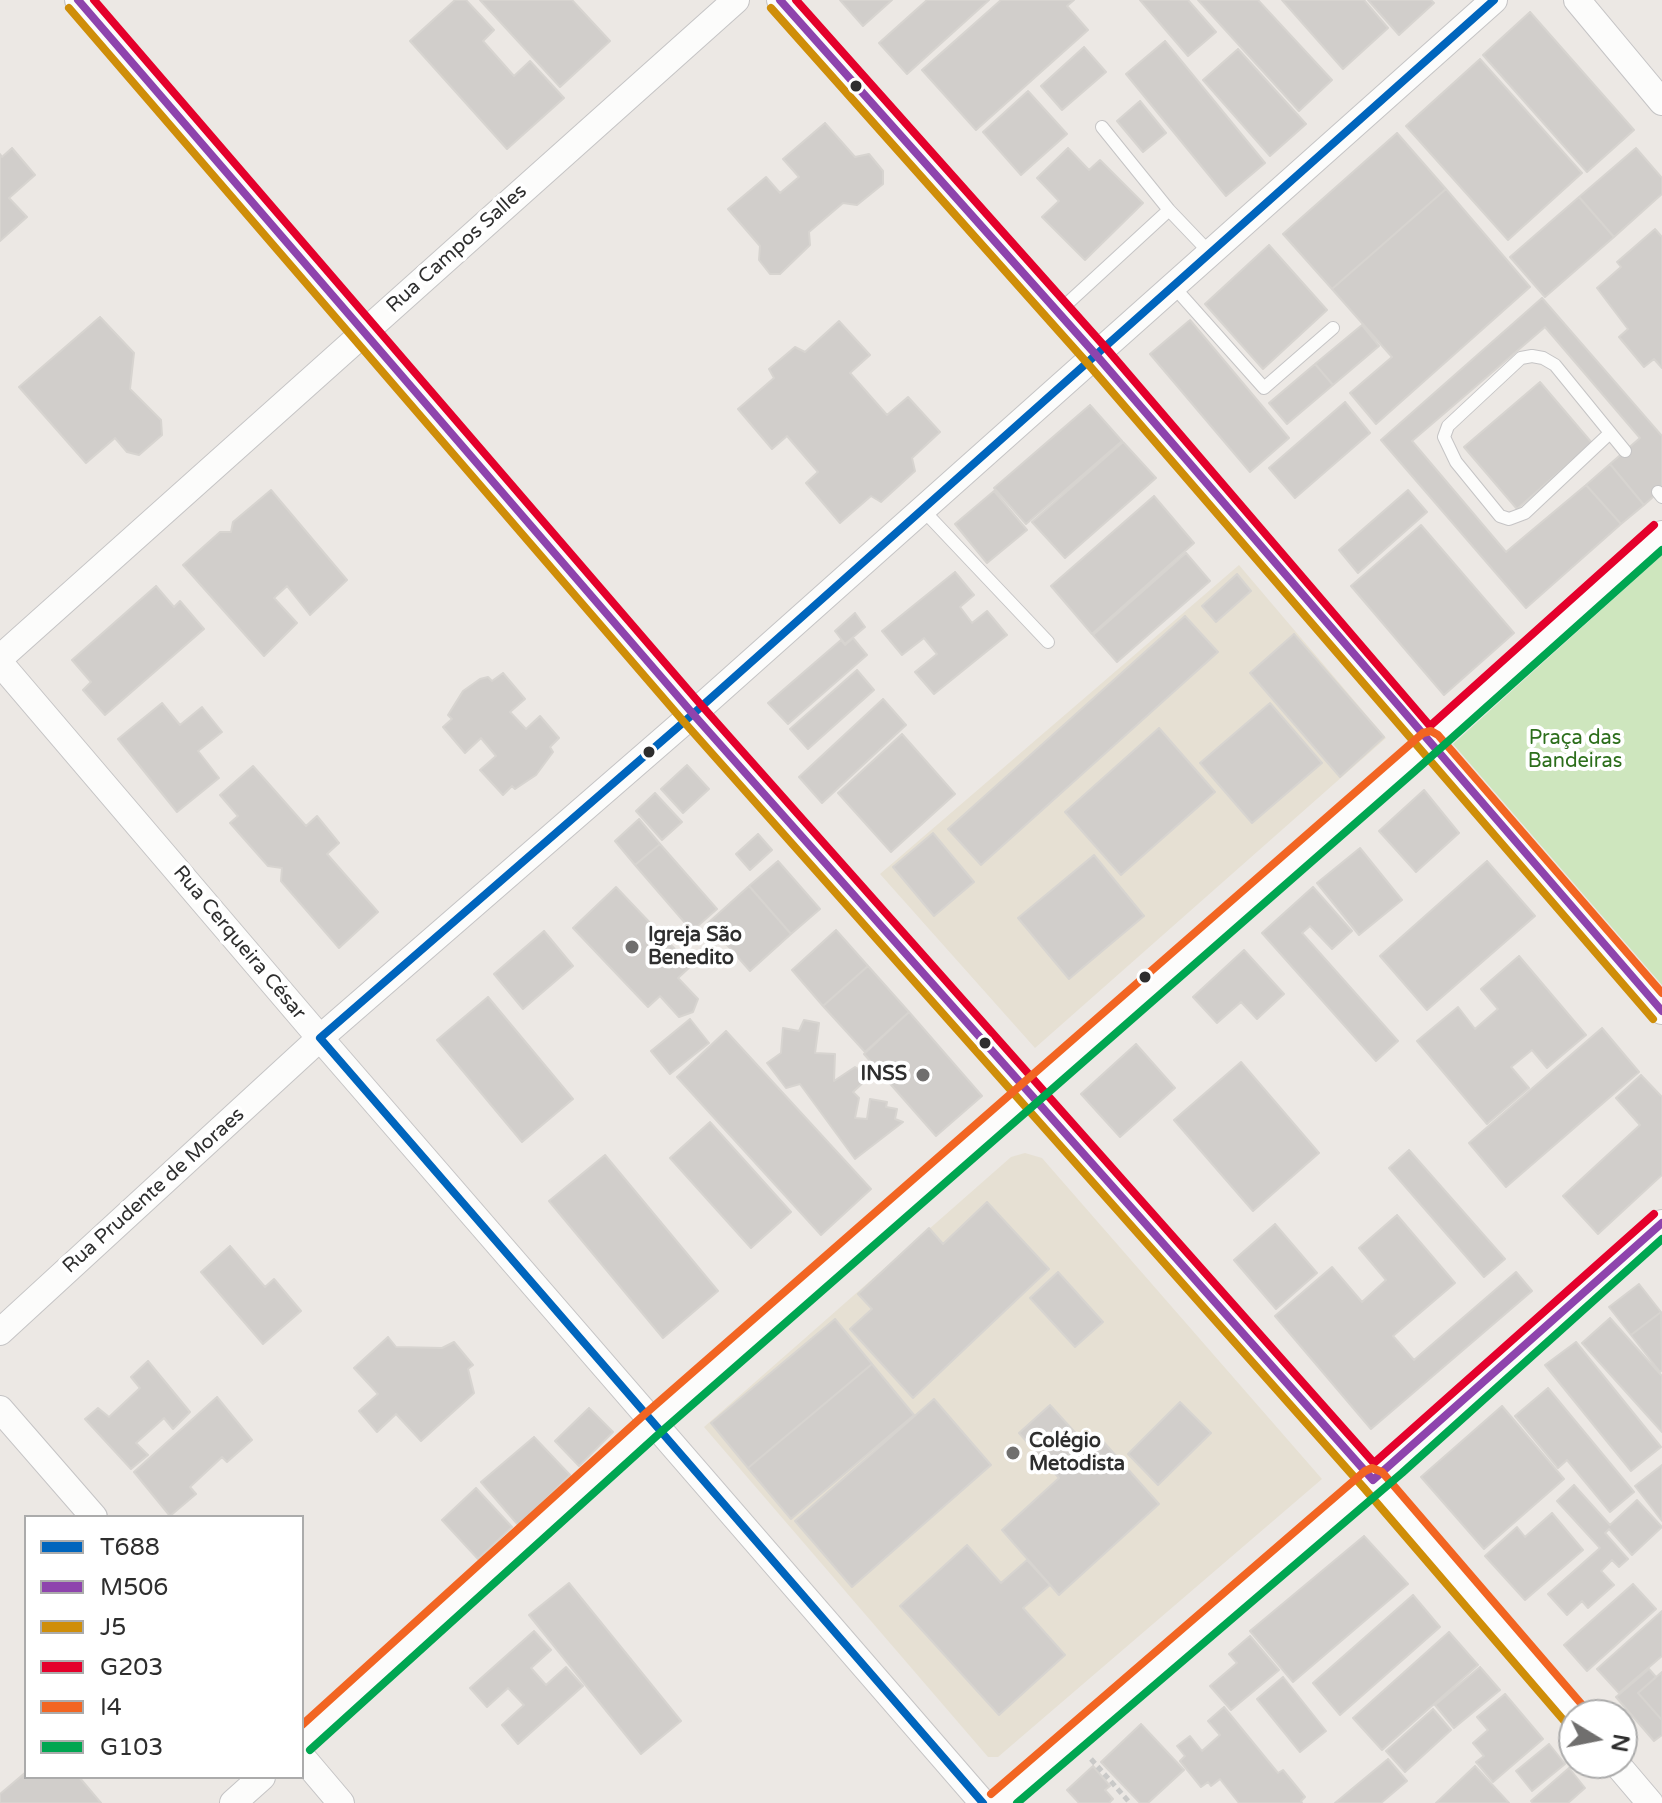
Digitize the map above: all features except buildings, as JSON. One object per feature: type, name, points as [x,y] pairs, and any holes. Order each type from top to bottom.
[{"type":"street","points":[[78,0],[693,714],[1373,1480],[1561,1699]]},
{"type":"street","name":"Rua Campos Salles","points":[[0,660],[736,0]]},
{"type":"street","points":[[780,0],[1097,356],[1662,1011]]},
{"type":"street","name":"Rua Prudente de Moraes","points":[[0,1332],[320,1038],[693,714],[1494,0]]},
{"type":"street","points":[[1577,0],[1662,102]]},
{"type":"street","points":[[304,1739],[653,1423],[1429,743],[1662,534]]},
{"type":"street","name":"Rua Cerqueira César","points":[[0,660],[320,1038],[983,1803]]},
{"type":"street","points":[[999,1803],[1373,1480],[1662,1223]]},
{"type":"street","points":[[0,1409],[92,1515]]},
{"type":"street","points":[[304,1759],[341,1803]]},
{"type":"street","points":[[233,1803],[260,1779]]},
{"type":"street","points":[[1630,1779],[1650,1803]]},
{"type":"lane","points":[[1102,127],[1169,210],[1211,254]]},
{"type":"lane","points":[[1057,313],[1169,210]]},
{"type":"lane","points":[[1174,287],[1264,388],[1333,328]]},
{"type":"lane","points":[[1610,433],[1525,513],[1509,519],[1500,516],[1456,462],[1444,437],[1448,426],[1521,358],[1532,356],[1555,365],[1625,451]]},
{"type":"lane","points":[[923,510],[1048,642]]},
{"type":"path","points":[[1074,1739],[1130,1803]]},
{"type":"shaded area","points":[[1239,565],[1386,738],[1035,1048],[880,874]]},
{"type":"shaded area","name":"Colégio Metodista","points":[[1025,1153],[1042,1158],[1322,1479],[998,1757],[988,1757],[704,1427],[1011,1157]]},
{"type":"green space","name":"Praça das Bandeiras","points":[[1662,555],[1662,985],[1453,744]]},
{"type":"transit line","name":"M506","points":[[78,0],[693,714],[1373,1480],[1662,1223]]},
{"type":"transit line","name":"G203","points":[[94,0],[702,706],[1374,1463],[1654,1214]]},
{"type":"transit line","name":"M506","points":[[780,0],[1097,356],[1662,1011]]},
{"type":"transit line","name":"G203","points":[[796,0],[1106,348],[1430,726],[1654,525]]},
{"type":"transit line","name":"T688","points":[[320,1038],[693,714],[1494,0]]},
{"type":"transit line","name":"J5","points":[[69,8],[684,722],[1364,1488],[1558,1714]]},
{"type":"transit line","name":"J5","points":[[771,8],[1088,364],[1653,1019]]},
{"type":"transit line","name":"G103","points":[[310,1750],[661,1432],[1415,771],[1662,550]]},
{"type":"transit line","name":"I4","points":[[304,1723],[645,1414],[1423,733],[1431,731],[1438,735],[1662,993]]},
{"type":"transit line","name":"T688","points":[[320,1038],[983,1803]]},
{"type":"transit line","name":"G103","points":[[1017,1803],[1402,1473],[1662,1239]]},
{"type":"transit line","name":"I4","points":[[991,1794],[1372,1468],[1382,1472],[1577,1699]]},
{"type":"place","name":"Igreja São Benedito","points":[[632,947]]},
{"type":"place","name":"INSS","points":[[923,1075]]},
{"type":"place","name":"Colégio Metodista","points":[[1013,1453]]}]
